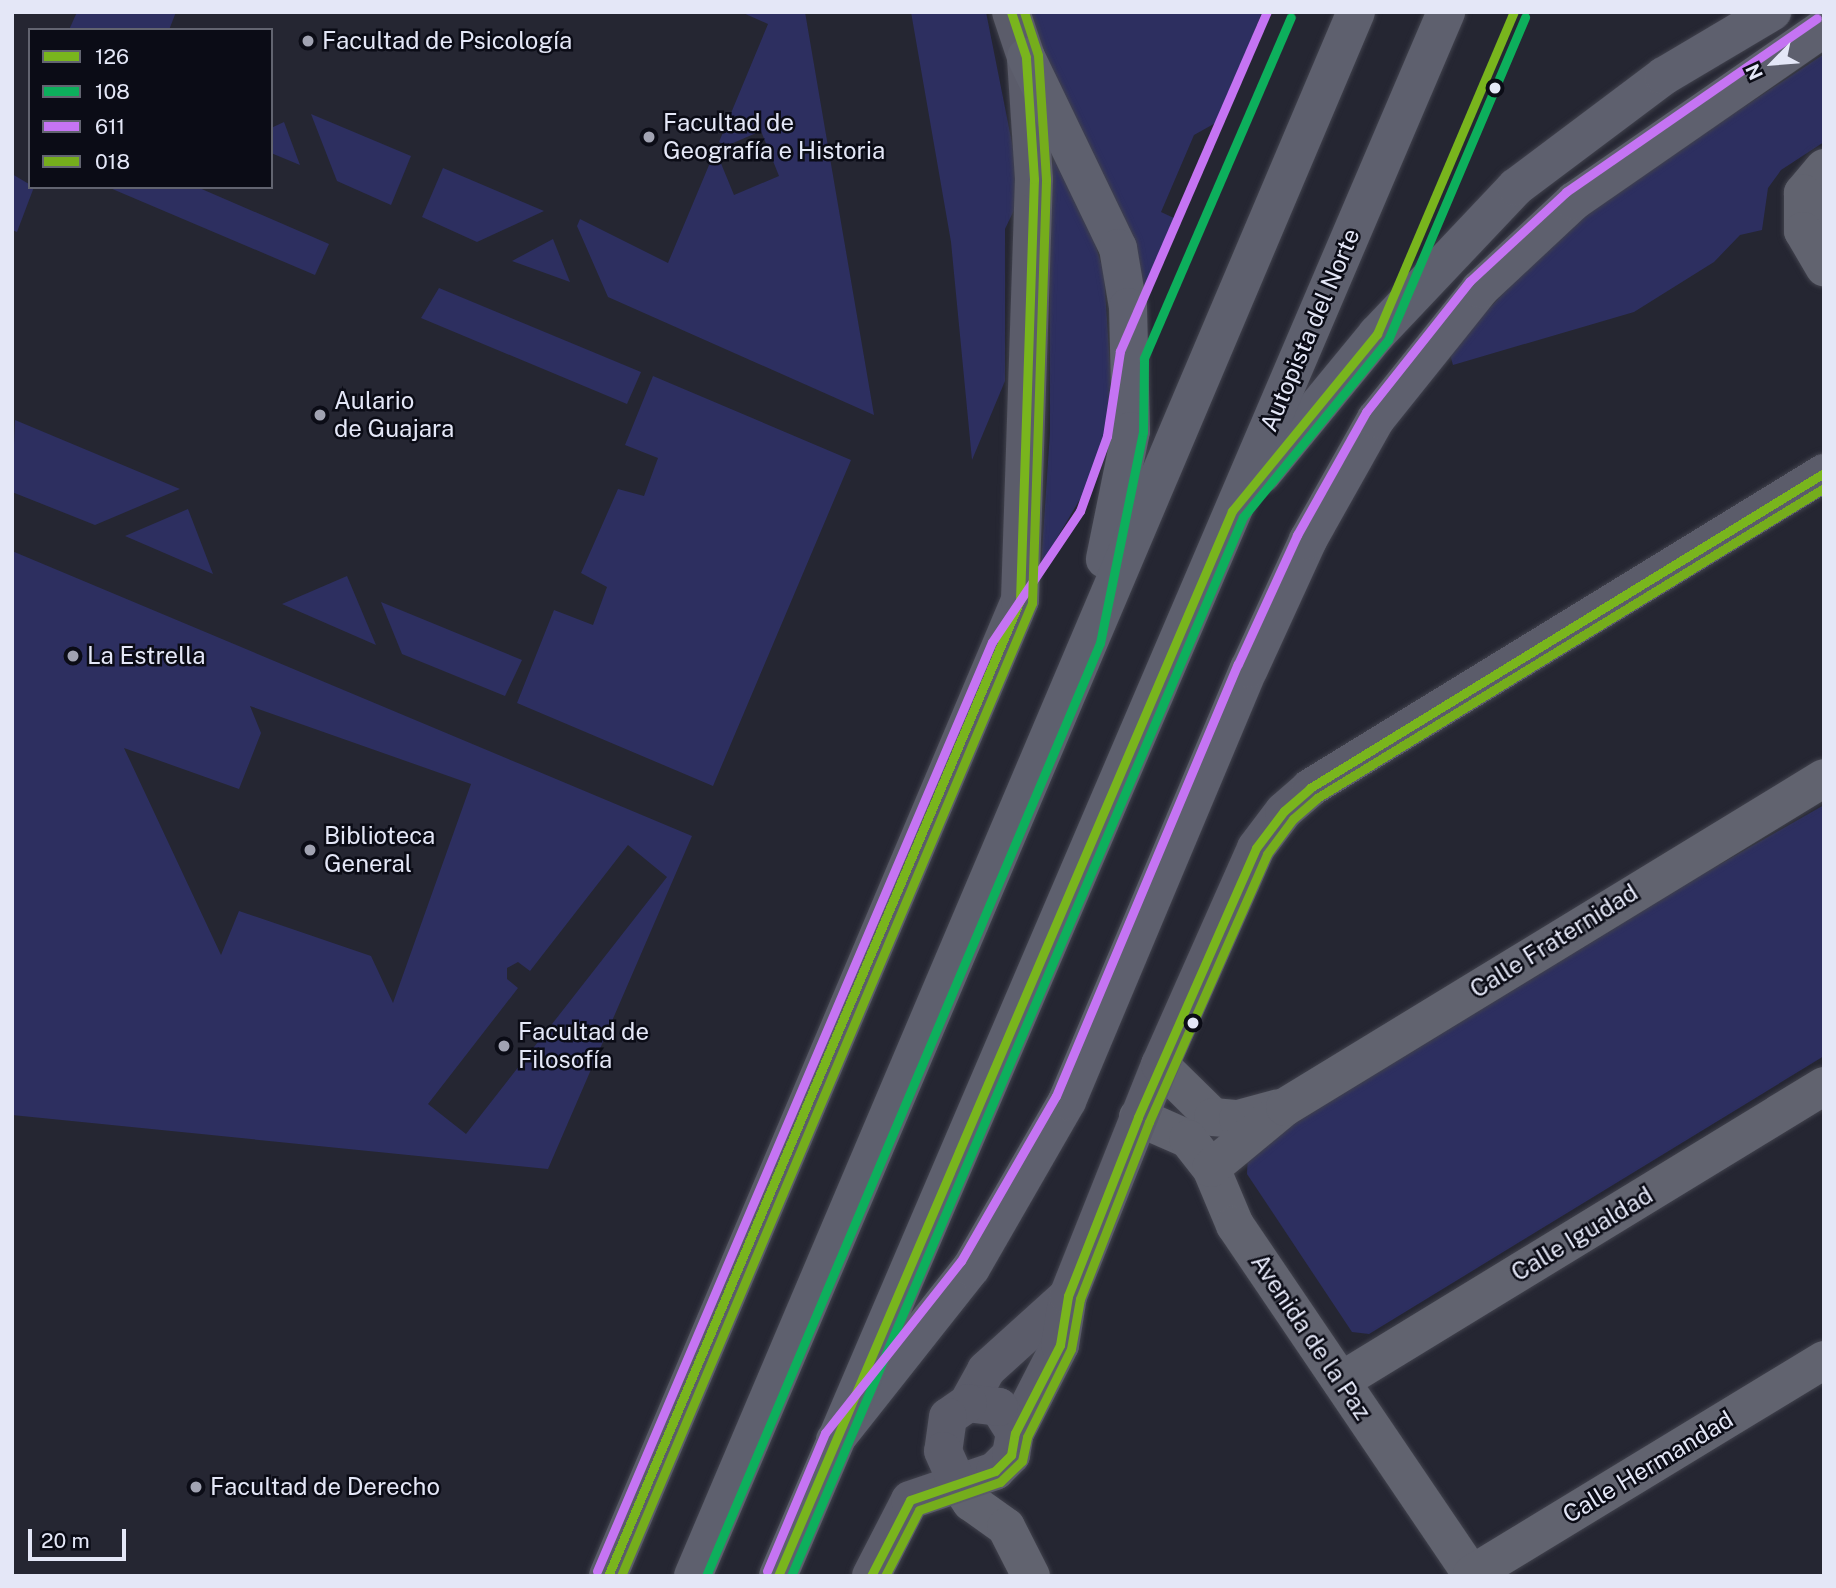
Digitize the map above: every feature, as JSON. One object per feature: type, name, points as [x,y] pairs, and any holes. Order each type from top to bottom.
[{"type":"highway","points":[[693,1576],[1356,12]]},
{"type":"highway","name":"Autopista del Norte","points":[[778,1576],[1446,12]]},
{"type":"highway","points":[[1232,511],[1377,334],[1516,187],[1664,76],[1772,12]]},
{"type":"highway","points":[[835,1440],[971,1268],[1067,1101],[1249,669],[1308,540],[1376,419],[1480,289],[1574,201],[1824,28]]},
{"type":"highway","points":[[1026,57],[1118,248],[1128,307],[1131,431],[1089,638]]},
{"type":"street","points":[[608,1576],[1020,600],[1034,269],[1026,57],[1011,12]]},
{"type":"street","points":[[1813,181],[1803,231],[1824,267]]},
{"type":"street","points":[[871,1576],[910,1500],[957,1480],[1010,1449],[1060,1345],[1068,1297],[1160,1065],[1256,848],[1284,811],[1310,788],[1824,474]]},
{"type":"street","name":"Calle Fraternidad","points":[[1211,1168],[1285,1107],[1824,778]]},
{"type":"street","name":"Calle Fraternidad","points":[[1160,1065],[1213,1117],[1238,1119],[1285,1107]]},
{"type":"street","name":"Calle Igualdad","points":[[1341,1381],[1824,1086]]},
{"type":"street","name":"Avenida de la Paz","points":[[1138,1117],[1188,1139],[1211,1168],[1235,1225],[1472,1575]]},
{"type":"street","points":[[1031,1576],[1006,1527],[971,1502],[957,1480],[943,1451],[943,1428],[968,1403],[986,1370],[1068,1297]]},
{"type":"street","name":"Calle Hermandad","points":[[1472,1575],[1824,1360]]},
{"type":"street","points":[[968,1403],[999,1407],[1010,1449],[1006,1527]]},
{"type":"shaded area","points":[[77,12],[176,12],[170,28],[70,28]]},
{"type":"shaded area","points":[[741,12],[805,12],[874,415],[608,297],[577,226],[580,219],[668,263],[712,158],[720,161],[734,195],[779,176],[761,131],[726,146],[719,142],[768,24]]},
{"type":"shaded area","points":[[911,12],[986,12],[1017,168],[1016,206],[1005,229],[1005,381],[972,460],[951,242]]},
{"type":"shaded area","points":[[1027,12],[1262,12],[1219,121],[1194,135],[1161,212],[1176,219],[1142,299]]},
{"type":"shaded area","points":[[1824,54],[1824,142],[1781,170],[1768,188],[1762,230],[1740,235],[1714,262],[1634,312],[1453,365],[1449,351],[1546,248],[1600,202]]},
{"type":"shaded area","points":[[311,114],[411,156],[391,205],[337,181]]},
{"type":"shaded area","points":[[284,122],[300,165],[273,154],[273,127]]},
{"type":"shaded area","points":[[1055,157],[1089,222],[1104,274],[1113,411],[1086,489],[1041,565],[1050,432],[1050,170]]},
{"type":"shaded area","points":[[443,168],[544,211],[477,242],[422,217]]},
{"type":"shaded area","points":[[12,174],[28,183],[28,189],[33,189],[17,232],[12,230]]},
{"type":"shaded area","points":[[112,189],[202,189],[329,244],[315,275]]},
{"type":"shaded area","points":[[553,239],[570,282],[512,261]]},
{"type":"shaded area","points":[[439,288],[641,372],[627,404],[421,318]]},
{"type":"shaded area","points":[[653,376],[851,460],[713,786],[517,703],[554,610],[593,625],[607,587],[581,573],[618,489],[644,496],[658,458],[625,445]]},
{"type":"shaded area","points":[[15,420],[180,489],[95,525],[12,492]]},
{"type":"shaded area","points":[[188,509],[213,574],[125,536]]},
{"type":"shaded area","points":[[12,551],[692,836],[548,1169],[12,1115]],"holes":[[[250,706],[471,784],[393,1003],[371,956],[239,911],[221,955],[124,748],[239,789],[261,733]],[[628,845],[667,877],[466,1134],[428,1104],[518,988],[507,979],[507,968],[518,962],[530,971]]]},
{"type":"shaded area","points":[[347,576],[376,645],[282,604]]},
{"type":"shaded area","points":[[381,602],[522,660],[505,696],[402,654]]},
{"type":"shaded area","points":[[1824,805],[1824,1056],[1369,1334],[1352,1332],[1247,1174],[1248,1152],[1631,915]]},
{"type":"transit line","name":"126","points":[[608,1576],[1020,600],[1034,179],[1026,57],[1011,12]]},
{"type":"transit line","name":"018","points":[[621,1576],[1032,603],[1046,179],[1038,55],[1024,12]]},
{"type":"transit line","name":"611","points":[[597,1571],[992,642],[1080,511],[1107,436],[1120,351],[1267,12]]},
{"type":"transit line","name":"126","points":[[778,1576],[1232,511],[1377,334],[1514,12]]},
{"type":"transit line","name":"108","points":[[706,1576],[1100,643],[1143,432],[1144,358],[1291,17]]},
{"type":"transit line","name":"108","points":[[791,1576],[1243,517],[1388,340],[1525,17]]},
{"type":"transit line","name":"611","points":[[767,1571],[825,1433],[961,1261],[1056,1096],[1238,664],[1297,535],[1366,412],[1470,281],[1566,192],[1817,18]]},
{"type":"transit line","name":"126","points":[[871,1576],[910,1500],[995,1471],[1011,1455],[1015,1433],[1060,1345],[1068,1296],[1138,1117],[1256,848],[1284,811],[1310,788],[1824,473]]},
{"type":"transit line","name":"018","points":[[885,1576],[919,1510],[1000,1482],[1022,1461],[1027,1437],[1071,1349],[1080,1299],[1149,1122],[1267,854],[1293,819],[1317,798],[1824,488]]},
{"type":"place","name":"Facultad de Psicología","points":[[308,41]]},
{"type":"place","name":"Facultad de Geografía e Historia","points":[[649,137]]},
{"type":"place","name":"Aulario de Guajara","points":[[320,415]]},
{"type":"place","name":"La Estrella","points":[[73,656]]},
{"type":"place","name":"Biblioteca General","points":[[310,850]]},
{"type":"place","name":"Facultad de Filosofía","points":[[504,1046]]},
{"type":"place","name":"Facultad de Derecho","points":[[196,1487]]}]
